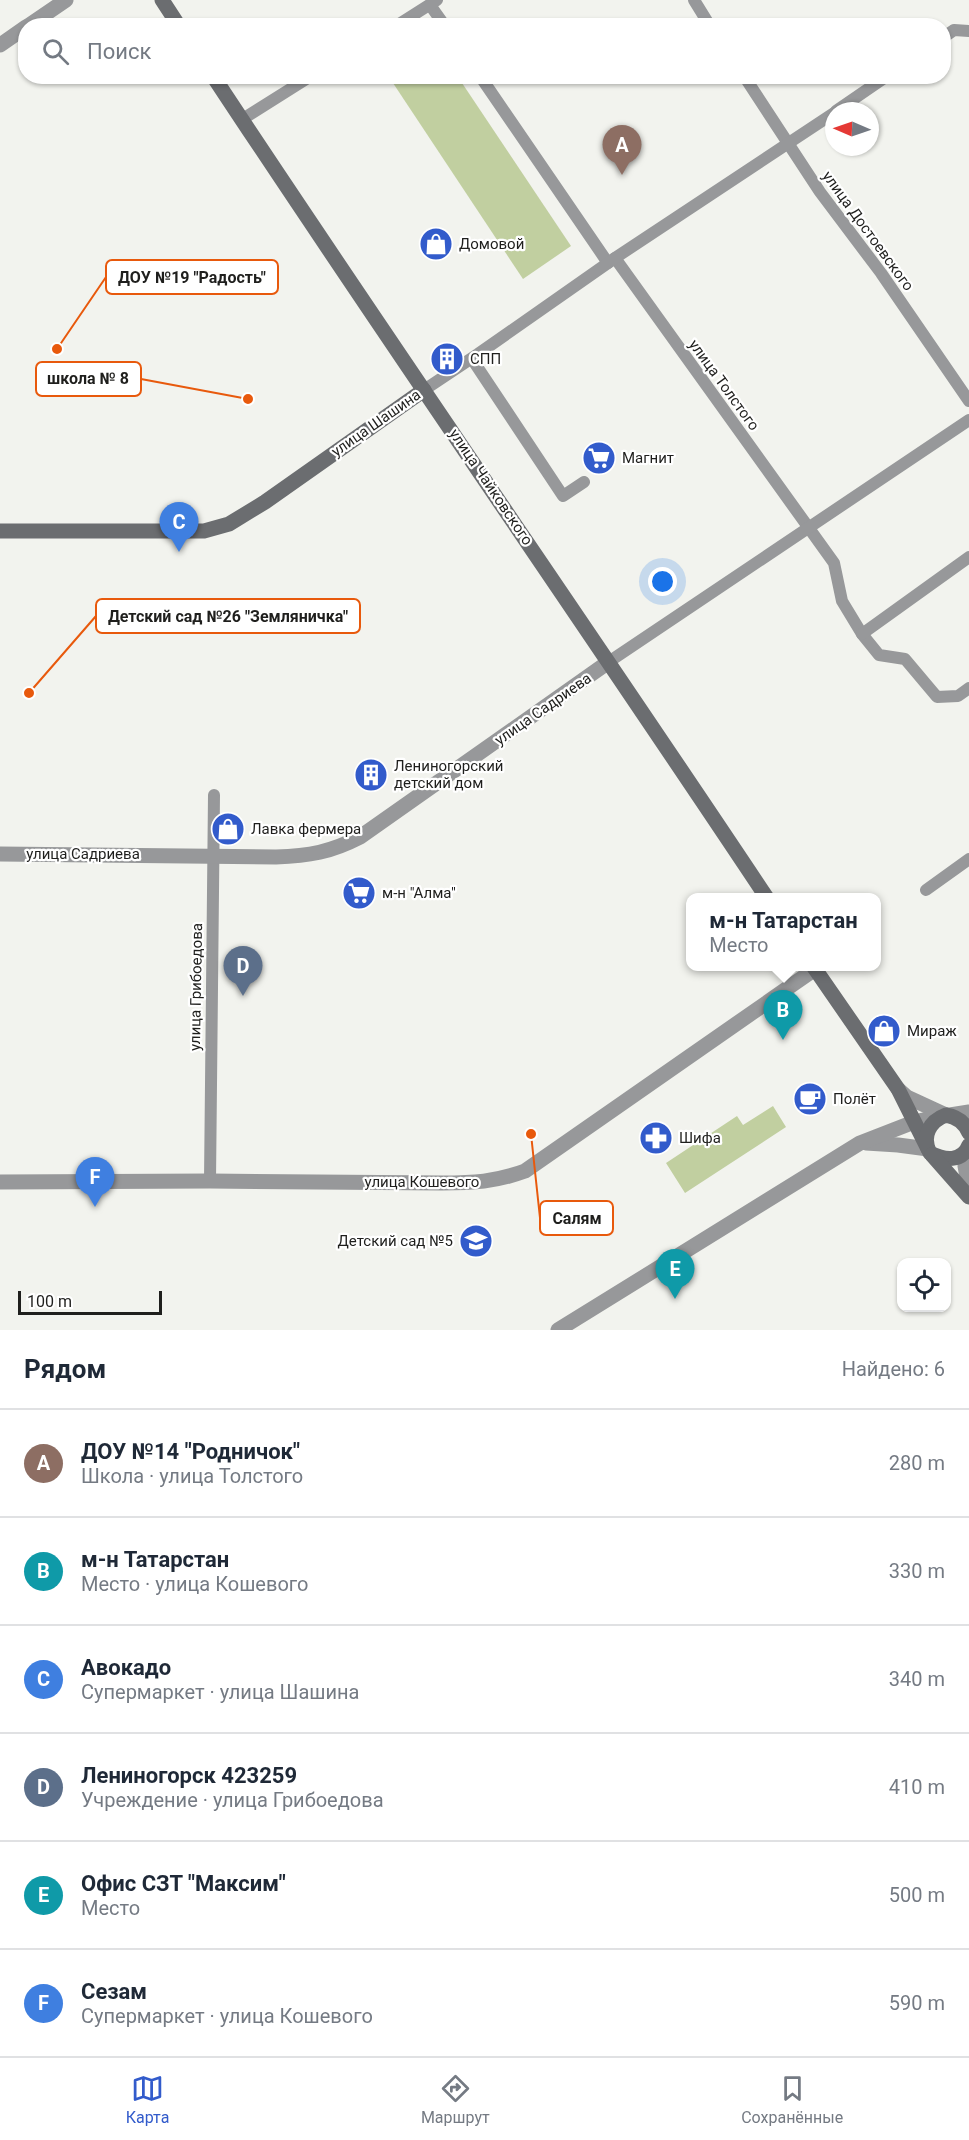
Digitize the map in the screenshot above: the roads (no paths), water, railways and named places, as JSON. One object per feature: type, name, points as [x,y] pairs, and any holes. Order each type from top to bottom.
[{"type":"main road","points":[[162,0],[174,18]]},
{"type":"main road","name":"улица Чайковского","points":[[218,84],[610,661],[764,893]]},
{"type":"main road","name":"улица Шашина","points":[[0,531],[204,531],[229,524],[265,502],[424,390]]},
{"type":"main road","points":[[816,971],[898,1089],[929,1151],[969,1197]]},
{"type":"main road","points":[[929,1151],[927,1134],[929,1127],[948,1115],[960,1120],[969,1133]]},
{"type":"main road","points":[[929,1151],[946,1160],[953,1159],[968,1148]]},
{"type":"street","points":[[39,18],[66,0]]},
{"type":"street","points":[[694,0],[705,18]]},
{"type":"street","points":[[409,18],[434,2],[441,18]]},
{"type":"street","points":[[951,34],[969,31]]},
{"type":"street","points":[[0,45],[18,32]]},
{"type":"street","points":[[242,120],[298,84]]},
{"type":"street","name":"улица Толстого","points":[[486,84],[834,563],[842,601],[862,634],[879,655],[905,659],[937,697],[958,696],[969,688]]},
{"type":"street","name":"улица Достоевского","points":[[749,84],[819,192],[881,273],[969,401]]},
{"type":"street","name":"улица Шашина","points":[[849,102],[875,84]]},
{"type":"street","name":"улица Шашина","points":[[424,390],[612,260],[825,119]]},
{"type":"street","points":[[472,358],[563,496],[584,482]]},
{"type":"street","name":"улица Садриева","points":[[0,854],[301,856],[338,849],[360,837],[610,661],[969,420]]},
{"type":"street","points":[[862,634],[969,557]]},
{"type":"street","name":"улица Грибоедова","points":[[210,1181],[214,795]]},
{"type":"street","points":[[926,890],[969,859]]},
{"type":"street","name":"улица Кошевого","points":[[0,1182],[442,1183],[503,1179],[525,1171],[810,971]]},
{"type":"street","points":[[898,1089],[907,1097],[948,1115]]},
{"type":"street","points":[[558,1330],[860,1143],[914,1122],[969,1112]]},
{"type":"street","points":[[860,1143],[898,1145],[929,1151]]},
{"type":"street","points":[[968,1148],[965,1166],[969,1188]]},
{"type":"place","name":"ДОУ №14 \"Родничок\"","points":[[622,175]]},
{"type":"place","name":"Домовой","points":[[436,244]]},
{"type":"place","name":"ДОУ №19 \"Радость\"","points":[[57,349]]},
{"type":"place","name":"СПП","points":[[447,359]]},
{"type":"place","name":"школа № 8","points":[[248,399]]},
{"type":"place","name":"Магнит","points":[[599,458]]},
{"type":"place","name":"Авокадо","points":[[179,552]]},
{"type":"place","name":"Детский сад №26 \"Земляничка\"","points":[[29,693]]},
{"type":"place","name":"Лениногорский детский дом","points":[[371,775]]},
{"type":"place","name":"Лавка фермера","points":[[228,829]]},
{"type":"place","name":"м-н \"Алма\"","points":[[359,893]]},
{"type":"place","name":"Лениногорск 423259","points":[[243,996]]},
{"type":"place","name":"Мираж","points":[[884,1031]]},
{"type":"place","name":"м-н Татарстан","points":[[783,1040]]},
{"type":"place","name":"Полёт","points":[[810,1099]]},
{"type":"place","name":"Салям","points":[[531,1134]]},
{"type":"place","name":"Шифа","points":[[656,1138]]},
{"type":"place","name":"Сезам","points":[[95,1207]]},
{"type":"place","name":"Детский сад №5","points":[[476,1241]]},
{"type":"place","name":"Офис СЗТ \"Максим\"","points":[[675,1299]]}]
